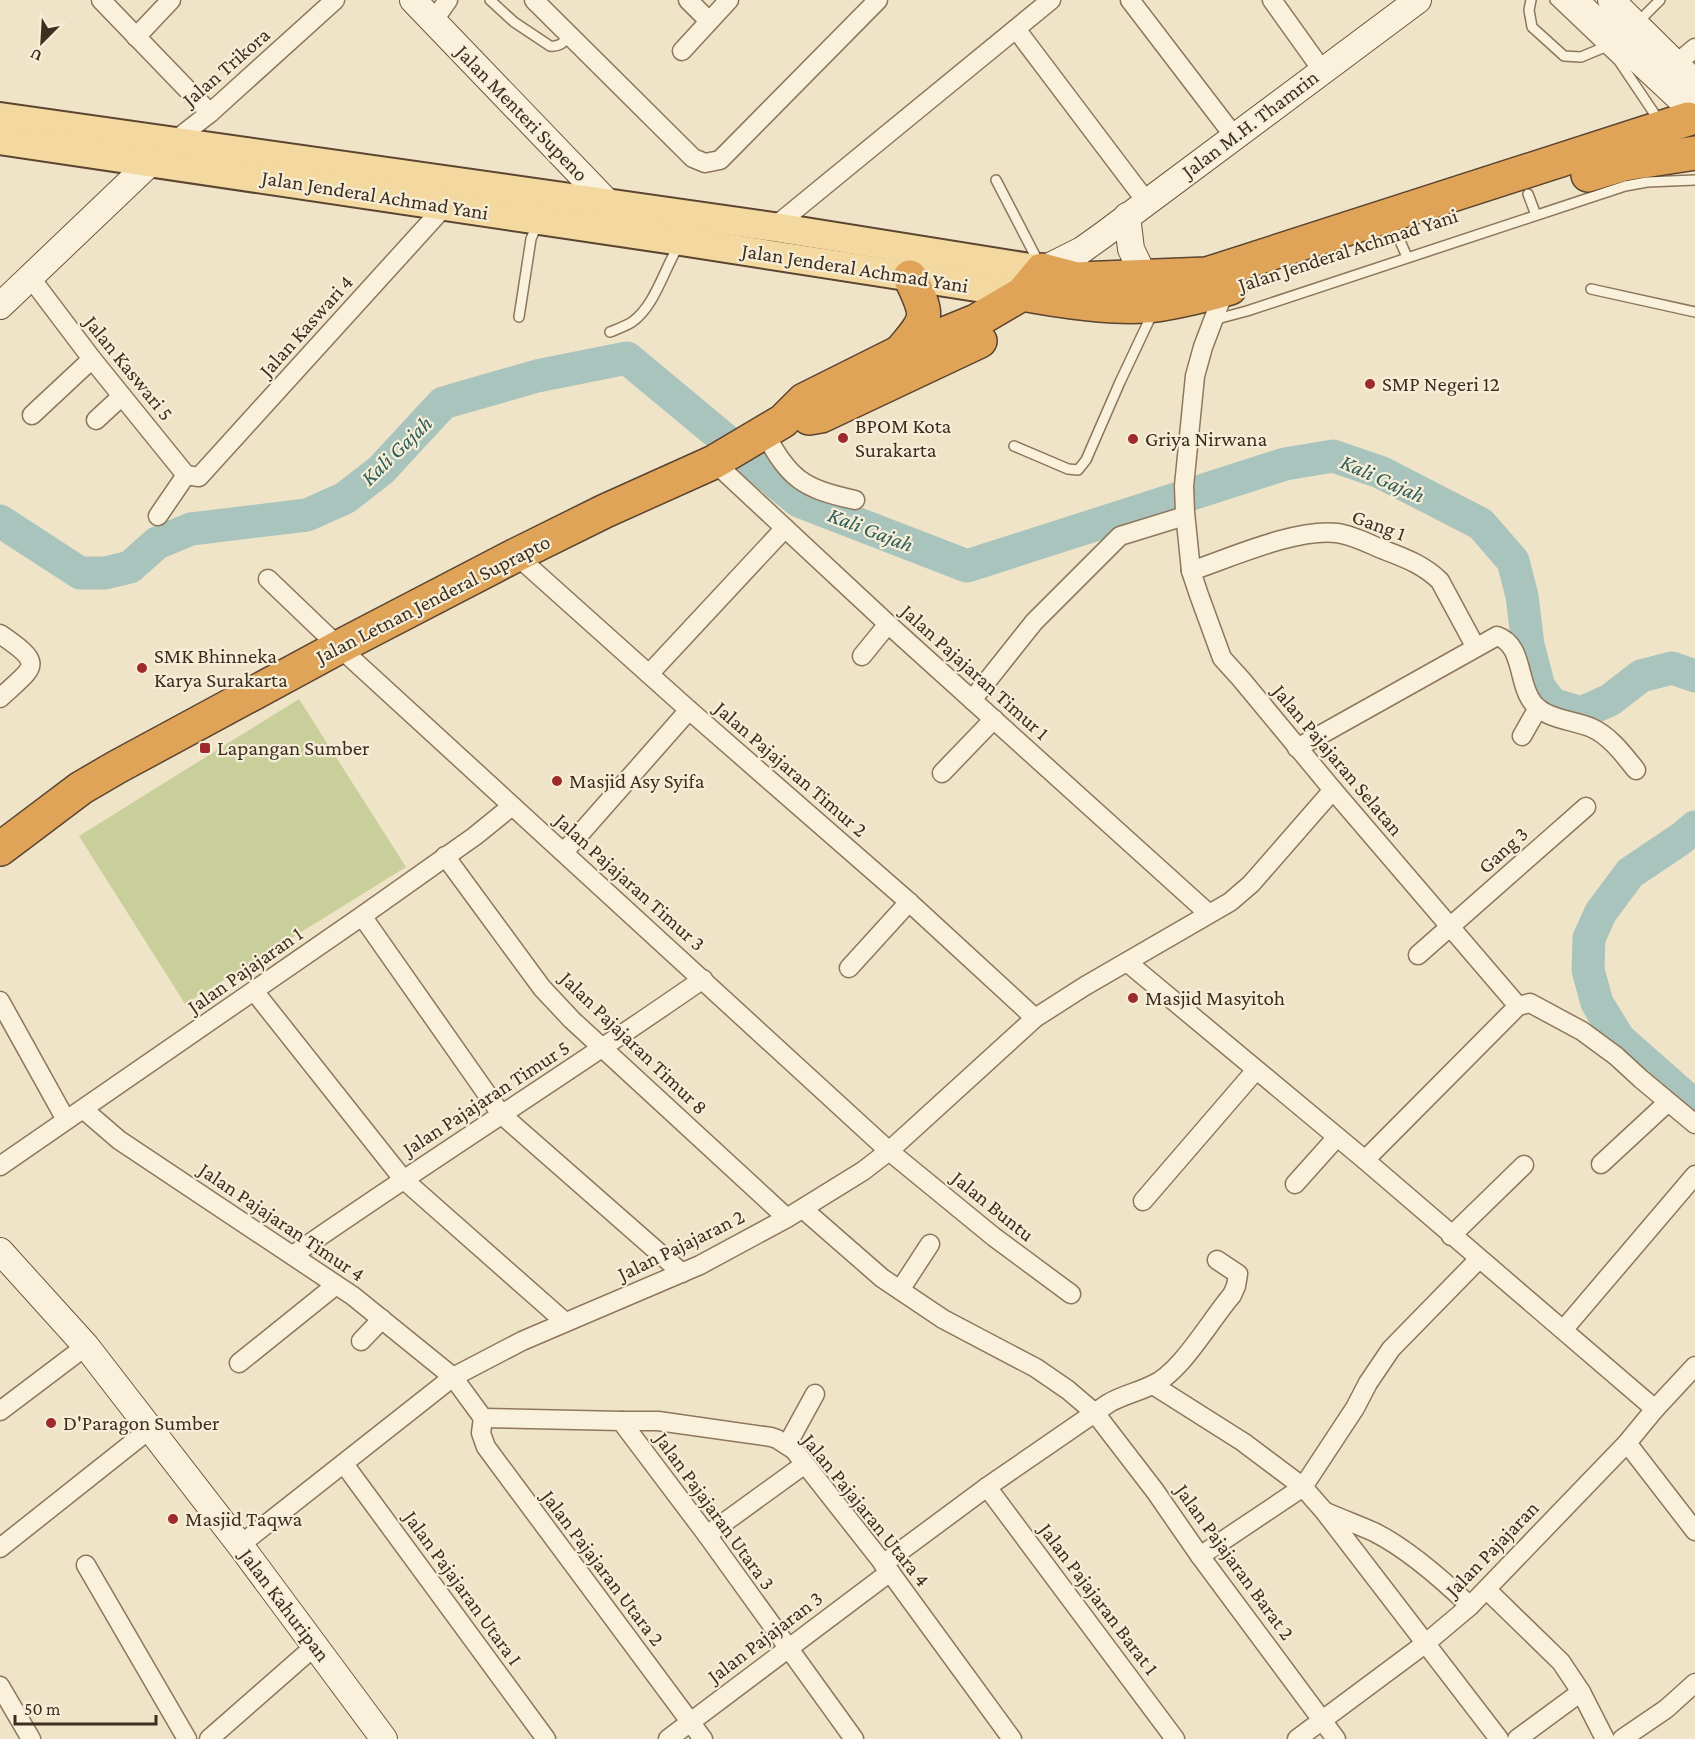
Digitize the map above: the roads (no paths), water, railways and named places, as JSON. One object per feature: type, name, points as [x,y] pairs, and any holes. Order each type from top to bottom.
[{"type":"highway","name":"Jalan Jenderal Achmad Yani","points":[[1032,282],[1072,276],[1150,291],[1225,290],[1402,246],[1532,204],[1624,164],[1685,132]]},
{"type":"highway","name":"Jalan Jenderal Achmad Yani","points":[[1150,291],[1685,132]]},
{"type":"highway","name":"Jalan Letnan Jenderal Suprapto","points":[[767,430],[821,416],[977,343],[1072,276]]},
{"type":"highway","points":[[900,352],[921,327],[926,316],[910,277]]},
{"type":"highway","name":"Jalan Letnan Jenderal Suprapto","points":[[0,849],[90,783],[339,647],[516,555],[604,511],[719,459],[767,430],[804,400],[900,352],[975,321],[1032,282]]},
{"type":"main road","name":"Jalan Jenderal Achmad Yani","points":[[0,117],[774,227],[1032,282]]},
{"type":"main road","name":"Jalan Jenderal Achmad Yani","points":[[0,140],[910,277],[1032,282]]},
{"type":"street","points":[[102,0],[210,113]]},
{"type":"street","points":[[136,37],[171,0]]},
{"type":"street","name":"Jalan Trikora","points":[[173,142],[210,113],[335,0]]},
{"type":"street","name":"Jalan Menteri Supeno","points":[[413,0],[441,10],[609,205],[620,232]]},
{"type":"street","points":[[534,0],[693,158],[705,163],[720,159],[878,0]]},
{"type":"street","points":[[688,0],[709,21]]},
{"type":"street","points":[[682,51],[729,0]]},
{"type":"street","points":[[774,227],[1051,0]]},
{"type":"street","points":[[1130,0],[1234,136]]},
{"type":"street","points":[[1272,0],[1322,70]]},
{"type":"street","name":"Jalan M.H. Thamrin","points":[[1072,276],[1137,208],[1418,0]]},
{"type":"street","points":[[1574,0],[1685,132]]},
{"type":"street","points":[[1611,0],[1683,53],[1685,132]]},
{"type":"street","points":[[1016,29],[1137,208],[1131,249],[1150,291]]},
{"type":"street","points":[[0,306],[151,162]]},
{"type":"street","name":"Jalan Kaswari 4","points":[[158,516],[445,206]]},
{"type":"street","name":"Jalan Letnan Jenderal Suprapto","points":[[1032,282],[1072,276]]},
{"type":"street","name":"Jalan Kaswari 5","points":[[30,277],[122,396],[193,476]]},
{"type":"street","name":"Jalan Pajajaran Selatan","points":[[1225,290],[1212,320],[1196,376],[1184,486],[1191,571],[1222,658],[1518,1006]]},
{"type":"street","points":[[32,415],[92,358]]},
{"type":"street","points":[[96,420],[122,396]]},
{"type":"street","points":[[767,430],[779,459],[799,481],[855,500]]},
{"type":"street","name":"Jalan Pajajaran Timur 1","points":[[719,459],[785,528],[888,624],[1208,914]]},
{"type":"street","points":[[972,699],[1034,622],[1120,536],[1185,514]]},
{"type":"street","points":[[650,674],[785,528]]},
{"type":"street","name":"Gang 1","points":[[1191,571],[1296,536],[1326,533],[1346,535],[1404,557],[1431,572],[1440,581],[1475,646]]},
{"type":"street","name":"Jalan Pajajaran Timur 2","points":[[516,555],[689,711],[909,902],[1035,1018]]},
{"type":"street","name":"Jalan Pajajaran Timur 3","points":[[268,579],[339,647],[889,1151]]},
{"type":"street","points":[[862,656],[888,624]]},
{"type":"street","points":[[0,634],[24,650],[31,665],[28,672],[0,698]]},
{"type":"street","points":[[1298,748],[1475,646],[1497,636],[1505,638],[1514,651],[1531,700],[1538,708],[1593,729],[1602,735],[1636,770]]},
{"type":"street","points":[[1522,736],[1538,708]]},
{"type":"street","points":[[564,852],[689,711]]},
{"type":"street","points":[[942,773],[994,719]]},
{"type":"street","name":"Jalan Pajajaran 2","points":[[240,1545],[453,1377],[522,1341],[682,1273],[795,1213],[863,1171],[889,1151],[1035,1018],[1230,902],[1251,884],[1333,790]]},
{"type":"street","name":"Jalan Pajajaran 1","points":[[0,1166],[362,916],[475,836],[512,806]]},
{"type":"street","name":"Gang 3","points":[[1418,956],[1586,807]]},
{"type":"street","name":"Jalan Pajajaran Timur 8","points":[[445,856],[542,988],[572,1020],[795,1213],[900,1290]]},
{"type":"street","points":[[849,968],[909,902]]},
{"type":"street","points":[[362,916],[501,1114],[682,1273]]},
{"type":"street","points":[[1127,962],[1365,1160],[1655,1409]]},
{"type":"street","name":"Jalan Pajajaran Timur 5","points":[[293,1255],[402,1179],[604,1048],[703,980]]},
{"type":"street","points":[[254,991],[402,1179],[565,1322]]},
{"type":"street","points":[[0,1001],[66,1120]]},
{"type":"street","points":[[1365,1160],[1518,1006],[1530,1003],[1582,1031],[1616,1056],[1695,1124]]},
{"type":"street","points":[[1143,1201],[1256,1070]]},
{"type":"street","points":[[1600,1164],[1668,1102]]},
{"type":"street","name":"Jalan Pajajaran Timur 4","points":[[83,1109],[119,1140],[293,1255],[382,1319],[453,1377],[483,1418]]},
{"type":"street","points":[[1295,1184],[1337,1137]]},
{"type":"street","name":"Jalan Buntu","points":[[889,1151],[994,1237],[1071,1294]]},
{"type":"street","points":[[1451,1236],[1524,1165]]},
{"type":"street","points":[[1564,1329],[1695,1175]]},
{"type":"street","points":[[900,1290],[930,1244]]},
{"type":"street","name":"Jalan Kahuripan","points":[[0,1251],[86,1346],[240,1545],[384,1739]]},
{"type":"street","points":[[1200,1556],[1303,1487],[1355,1408],[1390,1349],[1479,1259]]},
{"type":"street","points":[[1217,1260],[1238,1274],[1232,1295],[1184,1358],[1153,1385],[1243,1442],[1303,1487],[1426,1643],[1498,1739]]},
{"type":"street","points":[[239,1363],[336,1285]]},
{"type":"street","name":"Jalan Pajajaran Barat 2","points":[[900,1290],[944,1319],[1036,1368],[1068,1390],[1095,1413],[1155,1491],[1200,1556],[1336,1739]]},
{"type":"street","points":[[361,1341],[382,1319]]},
{"type":"street","points":[[0,1411],[86,1346]]},
{"type":"street","name":"Jalan Pajajaran","points":[[1298,1739],[1426,1643],[1470,1606],[1627,1443],[1695,1366]]},
{"type":"street","name":"Jalan Pajajaran 3","points":[[668,1739],[787,1648],[987,1487],[1109,1403],[1127,1393],[1153,1385]]},
{"type":"street","points":[[788,1444],[815,1394]]},
{"type":"street","points":[[483,1418],[621,1420]]},
{"type":"street","name":"Jalan Pajajaran Utara 2","points":[[483,1418],[481,1433],[486,1447],[703,1739]]},
{"type":"street","name":"Jalan Pajajaran Utara 4","points":[[621,1420],[658,1421],[771,1437],[788,1444],[886,1568],[1012,1739]]},
{"type":"street","name":"Jalan Pajajaran Utara 3","points":[[621,1420],[854,1739]]},
{"type":"street","points":[[0,1548],[150,1429]]},
{"type":"street","points":[[1627,1443],[1695,1531]]},
{"type":"street","name":"Jalan Pajajaran Utara I","points":[[344,1464],[546,1739]]},
{"type":"street","points":[[707,1535],[805,1464]]},
{"type":"street","name":"Jalan Pajajaran Barat 1","points":[[987,1487],[1175,1739]]},
{"type":"street","points":[[1324,1512],[1375,1533],[1391,1543],[1450,1587],[1470,1606]]},
{"type":"street","points":[[86,1564],[187,1739]]},
{"type":"street","points":[[1487,1590],[1561,1662],[1581,1692],[1605,1739]]},
{"type":"street","points":[[209,1739],[315,1646]]},
{"type":"street","points":[[1622,1739],[1666,1709],[1695,1683]]},
{"type":"street","points":[[0,1686],[31,1739]]},
{"type":"street","points":[[1517,1739],[1581,1692]]},
{"type":"lane","points":[[490,0],[514,22],[550,46],[556,47],[562,44],[569,36]]},
{"type":"lane","points":[[1531,0],[1529,10],[1532,27],[1564,56],[1581,57],[1605,47]]},
{"type":"lane","points":[[1555,0],[1619,61],[1685,132],[1695,175]]},
{"type":"lane","points":[[1622,0],[1640,20],[1683,53]]},
{"type":"lane","points":[[1640,20],[1660,0]]},
{"type":"lane","points":[[996,180],[1032,282]]},
{"type":"lane","points":[[1532,204],[1647,182],[1695,180]]},
{"type":"lane","points":[[519,317],[531,239],[538,220]]},
{"type":"lane","points":[[610,332],[632,323],[643,312],[650,303],[681,241]]},
{"type":"lane","points":[[1212,320],[1247,311],[1402,246]]},
{"type":"lane","points":[[1591,289],[1695,312]]},
{"type":"lane","points":[[1014,446],[1068,469],[1078,470],[1086,460],[1120,382],[1150,291]]},
{"type":"waterway","name":"Kali Gajah","points":[[0,521],[80,573],[105,573],[130,567],[157,543],[191,529],[307,515],[345,498],[381,470],[443,403],[537,376],[627,358],[799,501],[967,566],[1285,464],[1333,456],[1380,472],[1481,524],[1513,561],[1522,596],[1528,645],[1539,687],[1552,704],[1581,713],[1610,700],[1641,676],[1672,668],[1695,676]]},
{"type":"waterway","name":"Kali Gajah","points":[[1695,827],[1630,873],[1601,912],[1589,938],[1588,970],[1597,1003],[1619,1039],[1695,1106]]},
{"type":"place","name":"SMP Negeri 12","points":[[1370,384]]},
{"type":"place","name":"BPOM Kota Surakarta","points":[[843,438]]},
{"type":"place","name":"Griya Nirwana","points":[[1133,439]]},
{"type":"place","name":"SMK Bhinneka Karya Surakarta","points":[[142,668]]},
{"type":"place","name":"Lapangan Sumber","points":[[205,748]]},
{"type":"place","name":"Masjid Asy Syifa","points":[[557,781]]},
{"type":"place","name":"Masjid Masyitoh","points":[[1133,998]]},
{"type":"place","name":"D'Paragon Sumber","points":[[51,1423]]},
{"type":"place","name":"Masjid Taqwa","points":[[173,1519]]}]
